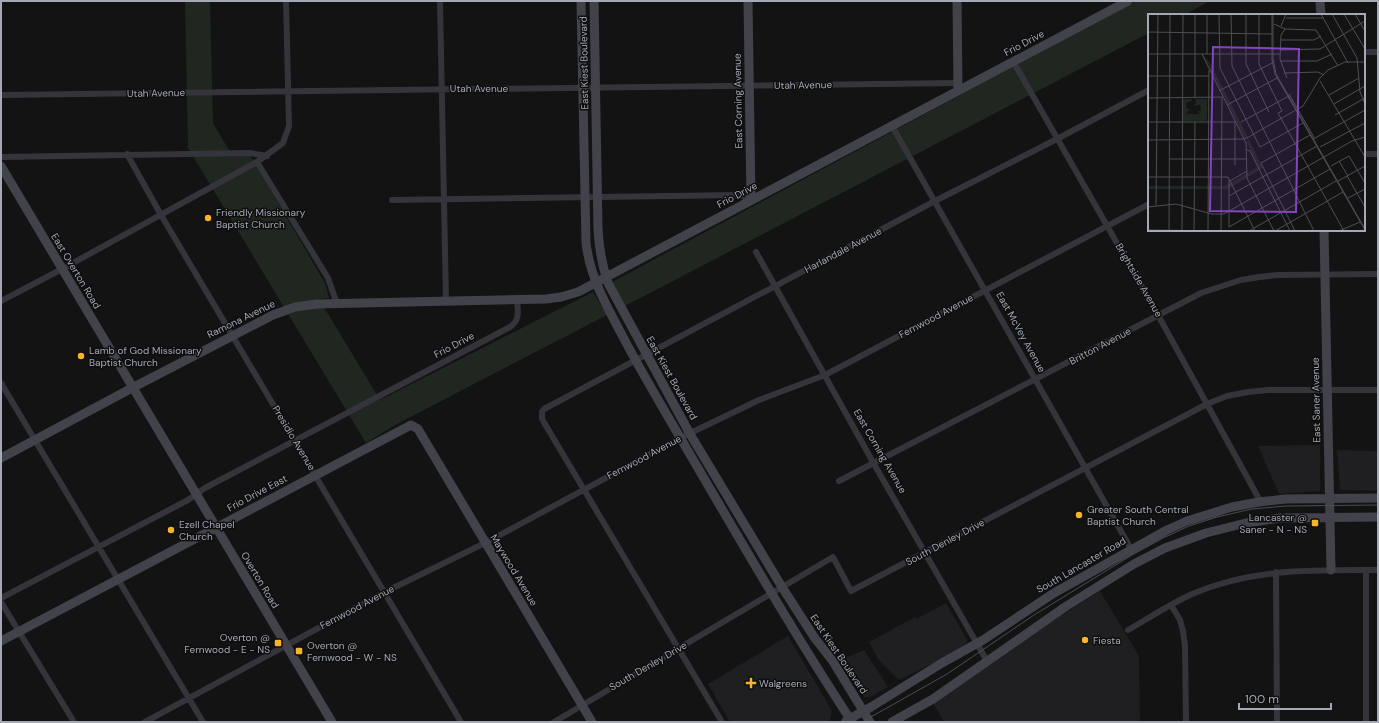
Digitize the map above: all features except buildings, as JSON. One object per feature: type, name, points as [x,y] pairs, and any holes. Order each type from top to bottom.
[{"type":"street","points":[[1,301],[257,162],[284,143],[289,126],[286,1]]},
{"type":"street","points":[[440,1],[446,302]]},
{"type":"street","name":"East Kiest Boulevard","points":[[581,1],[586,248],[595,282],[635,360],[680,438],[771,594],[849,721]]},
{"type":"street","name":"East Kiest Boulevard","points":[[594,1],[599,248],[606,277],[690,434],[782,587],[814,637],[832,660],[870,722]]},
{"type":"street","name":"East Corning Avenue","points":[[748,1],[750,200]]},
{"type":"street","points":[[957,1],[958,87]]},
{"type":"street","name":"Frio Drive","points":[[1,598],[205,488],[510,328],[517,320],[517,300],[546,299],[561,297],[578,292],[892,126],[958,87],[1013,62],[1128,1]]},
{"type":"street","points":[[1320,1],[1321,14]]},
{"type":"street","points":[[1365,52],[1378,52]]},
{"type":"street","name":"Brightside Avenue","points":[[1013,62],[1158,315],[1258,497],[1259,502]]},
{"type":"street","name":"Utah Avenue","points":[[1,95],[749,85],[958,87]]},
{"type":"street","name":"Harlandale Avenue","points":[[583,490],[542,419],[541,416],[544,409],[935,201],[1148,91]]},
{"type":"street","name":"East McVey Avenue","points":[[892,126],[1131,549]]},
{"type":"street","points":[[1,157],[250,153],[266,156]]},
{"type":"street","name":"Presidio Avenue","points":[[127,154],[161,215],[462,722]]},
{"type":"street","points":[[1365,154],[1378,154]]},
{"type":"street","points":[[257,162],[328,278],[338,304]]},
{"type":"street","name":"East Overton Road","points":[[1,166],[132,388]]},
{"type":"street","points":[[392,200],[740,194],[750,200]]},
{"type":"street","name":"Fernwood Avenue","points":[[145,722],[384,592],[485,543],[680,438],[760,400],[825,375],[1148,205]]},
{"type":"street","name":"East Saner Avenue","points":[[1324,231],[1331,570]]},
{"type":"street","name":"East Corning Avenue","points":[[756,252],[874,464],[987,661]]},
{"type":"street","name":"Britton Avenue","points":[[839,481],[1201,293],[1241,280],[1278,275],[1378,274]]},
{"type":"street","name":"Ramona Avenue","points":[[1,458],[233,335],[284,310],[317,304],[517,300]]},
{"type":"street","points":[[1,383],[203,722]]},
{"type":"street","name":"Overton Road","points":[[132,388],[332,722]]},
{"type":"street","name":"South Denley Drive","points":[[554,722],[833,557],[852,591],[1207,404],[1227,396],[1268,390],[1378,390]]},
{"type":"street","name":"Frio Drive East","points":[[1,641],[411,425],[418,428]]},
{"type":"street","name":"Maywood Avenue","points":[[418,428],[592,722]]},
{"type":"street","points":[[583,490],[722,722]]},
{"type":"street","name":"South Lancaster Road","points":[[849,721],[942,663],[977,644],[1054,593],[1167,530],[1200,516],[1232,507],[1285,499],[1378,498]]},
{"type":"street","points":[[892,722],[933,699],[1065,607],[1134,564],[1165,548],[1206,533],[1253,522],[1280,518],[1378,517]]},
{"type":"street","points":[[1366,570],[1366,722]]},
{"type":"street","points":[[1128,630],[1191,595],[1224,582],[1244,577],[1276,572],[1378,570]]},
{"type":"street","points":[[1276,572],[1278,722]]},
{"type":"street","points":[[1,602],[74,722]]},
{"type":"street","points":[[1172,605],[1180,620],[1185,646],[1186,722]]},
{"type":"shaded area","points":[[185,1],[210,1],[213,123],[232,155],[250,155],[325,283],[329,298],[319,299],[380,400],[593,292],[607,315],[395,425],[366,443],[188,148]]},
{"type":"shaded area","points":[[1136,1],[1210,1],[1186,14],[1148,14],[1148,34],[625,306],[612,282]]},
{"type":"shaded area","points":[[1320,445],[1320,491],[1279,494],[1258,446]]},
{"type":"shaded area","points":[[1337,450],[1378,451],[1378,491],[1340,490]]},
{"type":"shaded area","points":[[1100,591],[1139,656],[1140,722],[944,722],[932,701],[1026,638]]},
{"type":"shaded area","points":[[946,603],[967,640],[966,644],[940,660],[899,680],[878,659],[869,642],[915,617],[916,619]]},
{"type":"shaded area","points":[[788,636],[832,711],[830,720],[827,722],[730,722],[708,684]]},
{"type":"shaded area","points":[[864,650],[888,687],[870,697],[864,697],[840,660]]},
{"type":"tram line","points":[[862,722],[947,674],[1034,615],[1132,555],[1189,526],[1217,517],[1252,509],[1286,506],[1378,505]]},
{"type":"place","name":"Friendly Missionary Baptist Church","points":[[208,218]]},
{"type":"place","name":"Lamb of God Missionary Baptist Church","points":[[81,356]]},
{"type":"place","name":"Greater South Central Baptist Church","points":[[1079,515]]},
{"type":"place","name":"Lancaster @ Saner - N - NS","points":[[1315,523]]},
{"type":"place","name":"Ezell Chapel Church","points":[[171,530]]},
{"type":"place","name":"Fiesta","points":[[1085,640]]},
{"type":"place","name":"Overton @ Fernwood - E - NS","points":[[278,643]]},
{"type":"place","name":"Overton @ Fernwood - W - NS","points":[[299,651]]},
{"type":"place","name":"Walgreens","points":[[751,683]]}]
